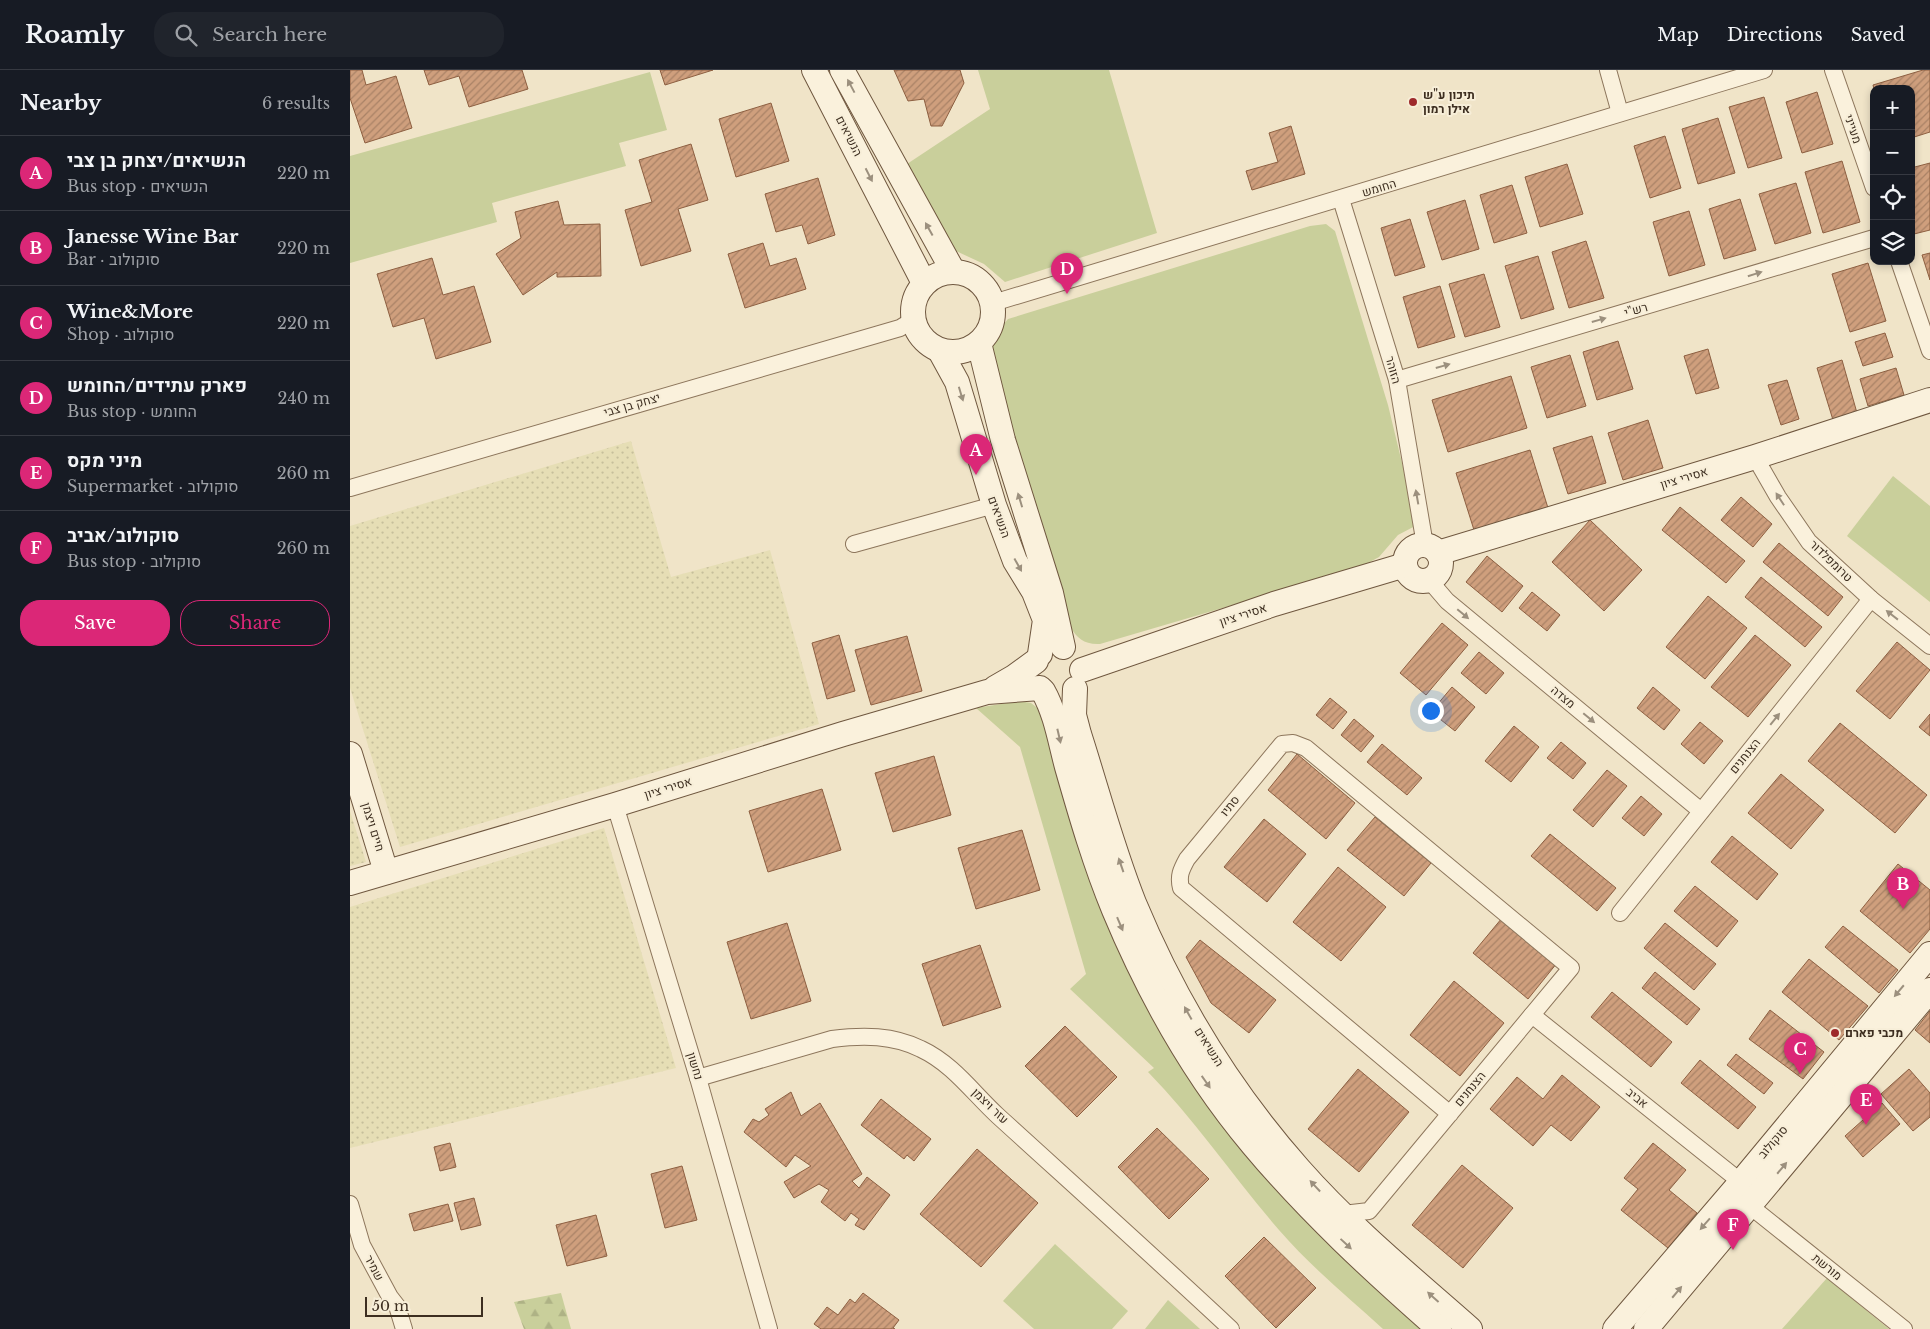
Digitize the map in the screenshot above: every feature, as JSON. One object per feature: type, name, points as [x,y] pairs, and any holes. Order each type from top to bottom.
[{"type":"street","name":"הנשיאים","points":[[814,70],[924,283]]},
{"type":"street","name":"הנשיאים","points":[[842,70],[953,271]]},
{"type":"street","points":[[1608,70],[1620,114]]},
{"type":"street","name":"החומש","points":[[993,303],[1341,200],[1764,70]]},
{"type":"street","name":"מעייני","points":[[1833,70],[1870,176]]},
{"type":"street","name":"הזוהר","points":[[1341,200],[1397,380],[1432,549]]},
{"type":"street","name":"רש\"י","points":[[1397,380],[1870,239]]},
{"type":"street","points":[[1900,265],[1930,351]]},
{"type":"street","points":[[953,271],[975,278],[984,285],[993,303],[992,325],[979,343],[960,352],[940,351],[923,339],[913,320],[912,307],[916,294],[924,283],[943,272],[953,271]]},
{"type":"street","name":"יצחק בן צבי","points":[[350,488],[900,328],[913,320]]},
{"type":"street","name":"הנשיאים","points":[[979,343],[1002,440],[1051,593],[1063,647]]},
{"type":"street","name":"הנשיאים","points":[[940,351],[957,382],[994,506],[1015,561],[1034,592],[1045,620],[1038,657]]},
{"type":"street","name":"אסירי ציון","points":[[1432,549],[1754,457],[1930,400]]},
{"type":"street","name":"טרומפלדור","points":[[1754,457],[1778,497],[1809,542],[1871,599],[1930,646]]},
{"type":"street","points":[[854,544],[994,506]]},
{"type":"street","points":[[1419,545],[1432,549],[1441,566],[1439,572],[1429,580],[1416,580],[1411,576],[1405,565],[1408,552],[1419,545]]},
{"type":"street","name":"אסירי ציון","points":[[1078,680],[1274,604],[1405,565]]},
{"type":"street","name":"מצדה","points":[[1429,580],[1447,601],[1701,811]]},
{"type":"street","name":"הצנחנים","points":[[1620,913],[1871,599]]},
{"type":"street","points":[[1055,647],[1063,647],[1076,655],[1078,680],[1062,695],[1049,694],[1042,689],[1034,675],[1038,657],[1055,647]]},
{"type":"street","name":"אסירי ציון","points":[[350,883],[987,692],[1014,677],[1038,657]]},
{"type":"street","name":"הנשיאים","points":[[1078,680],[1074,715],[1120,863],[1133,901],[1173,987],[1195,1026],[1245,1102],[1299,1170],[1371,1241],[1470,1329]]},
{"type":"street","name":"הנשיאים","points":[[1042,689],[1053,712],[1086,833],[1108,892],[1133,953],[1178,1039],[1225,1109],[1276,1172],[1340,1239],[1438,1329]]},
{"type":"street","name":"אסירי ציון","points":[[987,692],[1042,689]]},
{"type":"street","name":"סתיו","points":[[1450,1114],[1181,888],[1179,879],[1187,859],[1274,752],[1282,744],[1293,743],[1306,748],[1571,968]]},
{"type":"street","name":"חיים ויצמן","points":[[350,754],[386,872]]},
{"type":"street","name":"נחשון","points":[[615,805],[698,1078],[769,1329]]},
{"type":"street","name":"סוקולוב","points":[[1615,1329],[1741,1182],[1930,954]]},
{"type":"street","name":"הצנחנים","points":[[1369,1210],[1571,968]]},
{"type":"street","name":"סוקולוב","points":[[1646,1329],[1930,990]]},
{"type":"street","name":"אביב","points":[[1532,1015],[1741,1182]]},
{"type":"street","name":"עזר ויצמן","points":[[698,1078],[832,1039],[851,1036],[877,1036],[903,1041],[923,1049],[956,1073],[992,1110],[1229,1327]]},
{"type":"street","name":"שמיר","points":[[350,1204],[362,1245],[390,1297],[397,1306],[404,1329]]},
{"type":"street","name":"מורשת","points":[[1750,1206],[1904,1329]]},
{"type":"street","points":[[1343,1214],[1369,1210],[1368,1234],[1371,1241]]},
{"type":"shaded area","points":[[631,441],[671,577],[770,550],[819,724],[400,847],[350,688],[350,526]]},
{"type":"shaded area","points":[[350,811],[366,862],[350,866]]},
{"type":"shaded area","points":[[604,828],[676,1068],[350,1148],[350,907]]},
{"type":"green space","points":[[978,70],[1109,70],[1157,233],[1005,282],[984,264],[956,251],[907,164],[990,109]]},
{"type":"green space","points":[[650,72],[667,130],[619,143],[626,166],[492,203],[497,222],[350,263],[350,156]]},
{"type":"green space","points":[[1326,224],[1335,231],[1388,405],[1417,525],[1398,535],[1379,557],[1359,568],[1100,644],[1082,640],[1071,629],[1058,596],[989,351],[997,332],[1008,319],[1310,226]]},
{"type":"green space","points":[[1893,476],[1930,506],[1930,602],[1847,536]]},
{"type":"green space","points":[[1019,701],[1031,703],[1045,714],[1103,896],[1428,1329],[1383,1329],[1316,1269],[1279,1230],[1199,1130],[1148,1072],[1154,1068],[1070,989],[1086,974],[1020,747],[976,708]]},
{"type":"green space","points":[[1055,1244],[1128,1311],[1112,1329],[1034,1329],[1003,1301]]},
{"type":"green space","points":[[1827,1278],[1889,1329],[1782,1329]]},
{"type":"green space","points":[[561,1293],[571,1329],[524,1329],[514,1302]]},
{"type":"green space","points":[[1168,1300],[1200,1329],[1145,1329]]},
{"type":"building","points":[[350,70],[362,70],[366,85],[396,76],[412,128],[365,143],[350,98]]},
{"type":"building","points":[[424,70],[522,70],[528,89],[469,107],[459,76],[429,85]]},
{"type":"building","points":[[660,70],[713,70],[665,85]]},
{"type":"building","points":[[894,70],[960,70],[964,83],[942,126],[931,126],[924,99],[908,101]]},
{"type":"building","points":[[1923,70],[1930,70],[1930,132],[1915,137],[1915,85],[1873,85]]},
{"type":"building","points":[[1817,92],[1833,144],[1802,153],[1786,102]]},
{"type":"building","points":[[1764,97],[1782,158],[1748,168],[1729,107]]},
{"type":"building","points":[[771,103],[789,161],[736,177],[719,119]]},
{"type":"building","points":[[1718,118],[1735,173],[1698,184],[1682,129]]},
{"type":"building","points":[[1291,126],[1305,174],[1252,190],[1246,171],[1278,162],[1269,133]]},
{"type":"building","points":[[1665,136],[1681,188],[1650,198],[1634,146]]},
{"type":"building","points":[[691,144],[708,200],[678,209],[691,251],[641,266],[625,210],[652,202],[639,160]]},
{"type":"building","points":[[1842,161],[1860,222],[1823,233],[1805,172]]},
{"type":"building","points":[[1930,163],[1930,230],[1915,234],[1915,175],[1915,167]]},
{"type":"building","points":[[1567,164],[1583,214],[1540,227],[1525,177]]},
{"type":"building","points":[[818,178],[835,235],[808,244],[802,225],[776,232],[765,194]]},
{"type":"building","points":[[1796,183],[1811,233],[1775,244],[1759,194]]},
{"type":"building","points":[[1512,185],[1527,233],[1494,243],[1480,195]]},
{"type":"building","points":[[1740,199],[1756,250],[1724,259],[1709,209]]},
{"type":"building","points":[[1465,200],[1479,249],[1442,260],[1427,212]]},
{"type":"building","points":[[558,201],[564,225],[600,224],[601,276],[557,277],[557,272],[523,295],[496,254],[521,238],[515,212]]},
{"type":"building","points":[[1689,211],[1705,265],[1669,276],[1653,222]]},
{"type":"building","points":[[1410,219],[1425,267],[1395,276],[1381,228]]},
{"type":"building","points":[[1586,241],[1604,298],[1569,308],[1552,252]]},
{"type":"building","points":[[763,243],[770,266],[796,258],[806,289],[745,308],[728,254]]},
{"type":"building","points":[[1930,253],[1930,280],[1922,255]]},
{"type":"building","points":[[1538,256],[1554,309],[1521,319],[1505,266]]},
{"type":"building","points":[[432,258],[443,295],[474,286],[491,342],[436,359],[424,318],[393,327],[377,274]]},
{"type":"building","points":[[1868,263],[1886,321],[1850,332],[1832,274]]},
{"type":"building","points":[[1484,274],[1500,327],[1465,337],[1449,284]]},
{"type":"building","points":[[1440,286],[1455,337],[1418,348],[1403,297]]},
{"type":"building","points":[[1885,333],[1893,357],[1863,366],[1855,342]]},
{"type":"building","points":[[1618,341],[1633,389],[1597,400],[1583,352]]},
{"type":"building","points":[[1708,349],[1719,388],[1696,394],[1684,356]]},
{"type":"building","points":[[1570,355],[1586,406],[1547,418],[1531,367]]},
{"type":"building","points":[[1842,360],[1857,413],[1833,420],[1817,368]]},
{"type":"building","points":[[1896,368],[1904,395],[1868,406],[1860,379]]},
{"type":"building","points":[[1511,376],[1527,428],[1448,452],[1432,400]]},
{"type":"building","points":[[1787,380],[1799,419],[1781,425],[1768,385]]},
{"type":"building","points":[[1648,420],[1663,468],[1623,480],[1608,433]]},
{"type":"building","points":[[1592,436],[1606,483],[1568,494],[1553,448]]},
{"type":"building","points":[[1530,450],[1548,508],[1474,530],[1456,473]]},
{"type":"building","points":[[1741,497],[1772,524],[1753,547],[1721,520]]},
{"type":"building","points":[[1680,507],[1745,561],[1726,583],[1662,530]]},
{"type":"building","points":[[1590,520],[1642,570],[1604,611],[1552,562]]},
{"type":"building","points":[[1779,543],[1843,597],[1828,616],[1763,562]]},
{"type":"building","points":[[1487,556],[1523,586],[1502,612],[1466,582]]},
{"type":"building","points":[[1761,577],[1822,627],[1805,647],[1745,597]]},
{"type":"building","points":[[1532,592],[1560,615],[1547,631],[1519,608]]},
{"type":"building","points":[[1708,596],[1747,628],[1705,679],[1666,647]]},
{"type":"building","points":[[1442,623],[1468,645],[1426,695],[1400,673]]},
{"type":"building","points":[[839,635],[855,691],[827,699],[812,643]]},
{"type":"building","points":[[1755,635],[1791,665],[1748,717],[1711,687]]},
{"type":"building","points":[[907,636],[922,691],[871,705],[855,650]]},
{"type":"building","points":[[1897,642],[1930,670],[1890,719],[1856,691]]},
{"type":"building","points":[[1479,652],[1504,673],[1486,694],[1461,673]]},
{"type":"building","points":[[1452,687],[1475,707],[1455,731],[1431,712]]},
{"type":"building","points":[[1653,687],[1680,710],[1664,730],[1637,708]]},
{"type":"building","points":[[1330,698],[1347,712],[1333,729],[1316,715]]},
{"type":"building","points":[[1930,714],[1930,736],[1919,727]]},
{"type":"building","points":[[1354,719],[1374,736],[1361,752],[1341,735]]},
{"type":"building","points":[[1700,722],[1723,741],[1704,764],[1681,744]]},
{"type":"building","points":[[1840,723],[1927,795],[1895,833],[1808,761]]},
{"type":"building","points":[[1514,726],[1539,747],[1511,782],[1485,761]]},
{"type":"building","points":[[1561,742],[1586,763],[1573,779],[1547,758]]},
{"type":"building","points":[[1382,744],[1422,778],[1407,795],[1367,762]]},
{"type":"building","points":[[1297,754],[1355,803],[1326,839],[1268,790]]},
{"type":"building","points":[[934,756],[951,815],[893,832],[875,773]]},
{"type":"building","points":[[1607,770],[1627,786],[1593,827],[1573,810]]},
{"type":"building","points":[[1781,774],[1824,810],[1791,849],[1748,813]]},
{"type":"building","points":[[822,789],[841,850],[768,872],[749,811]]},
{"type":"building","points":[[1641,796],[1662,814],[1644,836],[1622,818]]},
{"type":"building","points":[[1375,817],[1431,863],[1404,896],[1347,850]]},
{"type":"building","points":[[1264,819],[1306,854],[1267,902],[1224,867]]},
{"type":"building","points":[[1022,830],[1040,890],[976,909],[958,848]]},
{"type":"building","points":[[1550,834],[1616,888],[1597,911],[1531,856]]},
{"type":"building","points":[[1732,836],[1778,874],[1757,900],[1711,862]]},
{"type":"building","points":[[1898,864],[1930,890],[1930,929],[1910,953],[1860,911]]},
{"type":"building","points":[[1338,867],[1386,907],[1341,961],[1293,922]]},
{"type":"building","points":[[1695,886],[1738,921],[1717,947],[1674,911]]},
{"type":"building","points":[[1502,918],[1557,963],[1528,999],[1473,953]]},
{"type":"building","points":[[787,923],[811,1001],[751,1019],[727,942]]},
{"type":"building","points":[[1665,923],[1716,964],[1694,990],[1644,948]]},
{"type":"building","points":[[1843,926],[1898,970],[1879,993],[1825,947]]},
{"type":"building","points":[[1200,940],[1276,1000],[1249,1033],[1211,1003],[1186,957]]},
{"type":"building","points":[[980,945],[1001,1007],[943,1026],[922,964]]},
{"type":"building","points":[[1809,959],[1868,1006],[1839,1040],[1782,992]]},
{"type":"building","points":[[1655,972],[1700,1009],[1687,1025],[1642,988]]},
{"type":"building","points":[[1454,981],[1504,1023],[1460,1076],[1410,1035]]},
{"type":"building","points":[[1612,992],[1672,1042],[1651,1067],[1591,1017]]},
{"type":"building","points":[[1770,1010],[1824,1052],[1803,1079],[1749,1039]]},
{"type":"building","points":[[1930,1011],[1930,1043],[1915,1030]]},
{"type":"building","points":[[1065,1026],[1117,1077],[1077,1117],[1025,1066]]},
{"type":"building","points":[[1736,1054],[1773,1083],[1764,1094],[1727,1065]]},
{"type":"building","points":[[1700,1060],[1756,1107],[1738,1129],[1681,1083]]},
{"type":"building","points":[[1358,1069],[1409,1112],[1359,1172],[1308,1129]]},
{"type":"building","points":[[1909,1069],[1930,1093],[1930,1117],[1913,1131],[1881,1094]]},
{"type":"building","points":[[1562,1075],[1600,1107],[1571,1141],[1551,1125],[1533,1146],[1490,1109],[1517,1077],[1543,1099]]},
{"type":"building","points":[[791,1092],[801,1116],[820,1103],[862,1174],[852,1181],[859,1188],[867,1177],[890,1195],[864,1230],[855,1225],[859,1219],[851,1213],[845,1221],[821,1202],[829,1190],[819,1184],[794,1198],[784,1182],[811,1166],[795,1155],[786,1167],[744,1132],[753,1119],[759,1122],[769,1115],[765,1109]]},
{"type":"building","points":[[881,1099],[931,1139],[914,1161],[907,1155],[904,1159],[861,1125]]},
{"type":"building","points":[[1882,1103],[1900,1124],[1863,1157],[1845,1136]]},
{"type":"building","points":[[1157,1128],[1209,1179],[1169,1219],[1118,1167]]},
{"type":"building","points":[[450,1143],[456,1167],[440,1171],[434,1147]]},
{"type":"building","points":[[1653,1143],[1686,1170],[1669,1190],[1697,1213],[1668,1248],[1621,1210],[1638,1189],[1624,1178]]},
{"type":"building","points":[[977,1149],[1038,1203],[981,1267],[920,1214]]},
{"type":"building","points":[[1462,1165],[1513,1208],[1463,1268],[1412,1225]]},
{"type":"building","points":[[682,1166],[697,1220],[665,1228],[651,1174]]},
{"type":"building","points":[[474,1198],[481,1225],[461,1230],[454,1203]]},
{"type":"building","points":[[448,1204],[453,1221],[414,1231],[409,1214]]},
{"type":"building","points":[[596,1215],[607,1256],[567,1266],[556,1225]]},
{"type":"building","points":[[1264,1237],[1316,1288],[1276,1328],[1225,1276]]},
{"type":"building","points":[[863,1293],[899,1320],[893,1328],[895,1329],[821,1329],[814,1324],[827,1307],[838,1315],[850,1299],[855,1303]]},
{"type":"place","name":"תיכון ע\"ש אילן רמון","points":[[1413,102]]},
{"type":"place","name":"פארק עתידים/החומש","points":[[1067,294]]},
{"type":"place","name":"הנשיאים/יצחק בן צבי","points":[[976,475]]},
{"type":"place","name":"Janesse Wine Bar","points":[[1903,909]]},
{"type":"place","name":"מכבי פארם","points":[[1835,1033]]},
{"type":"place","name":"Wine&More","points":[[1800,1074]]},
{"type":"place","name":"מיני מקס","points":[[1866,1125]]},
{"type":"place","name":"סוקולוב/אביב","points":[[1733,1250]]}]
